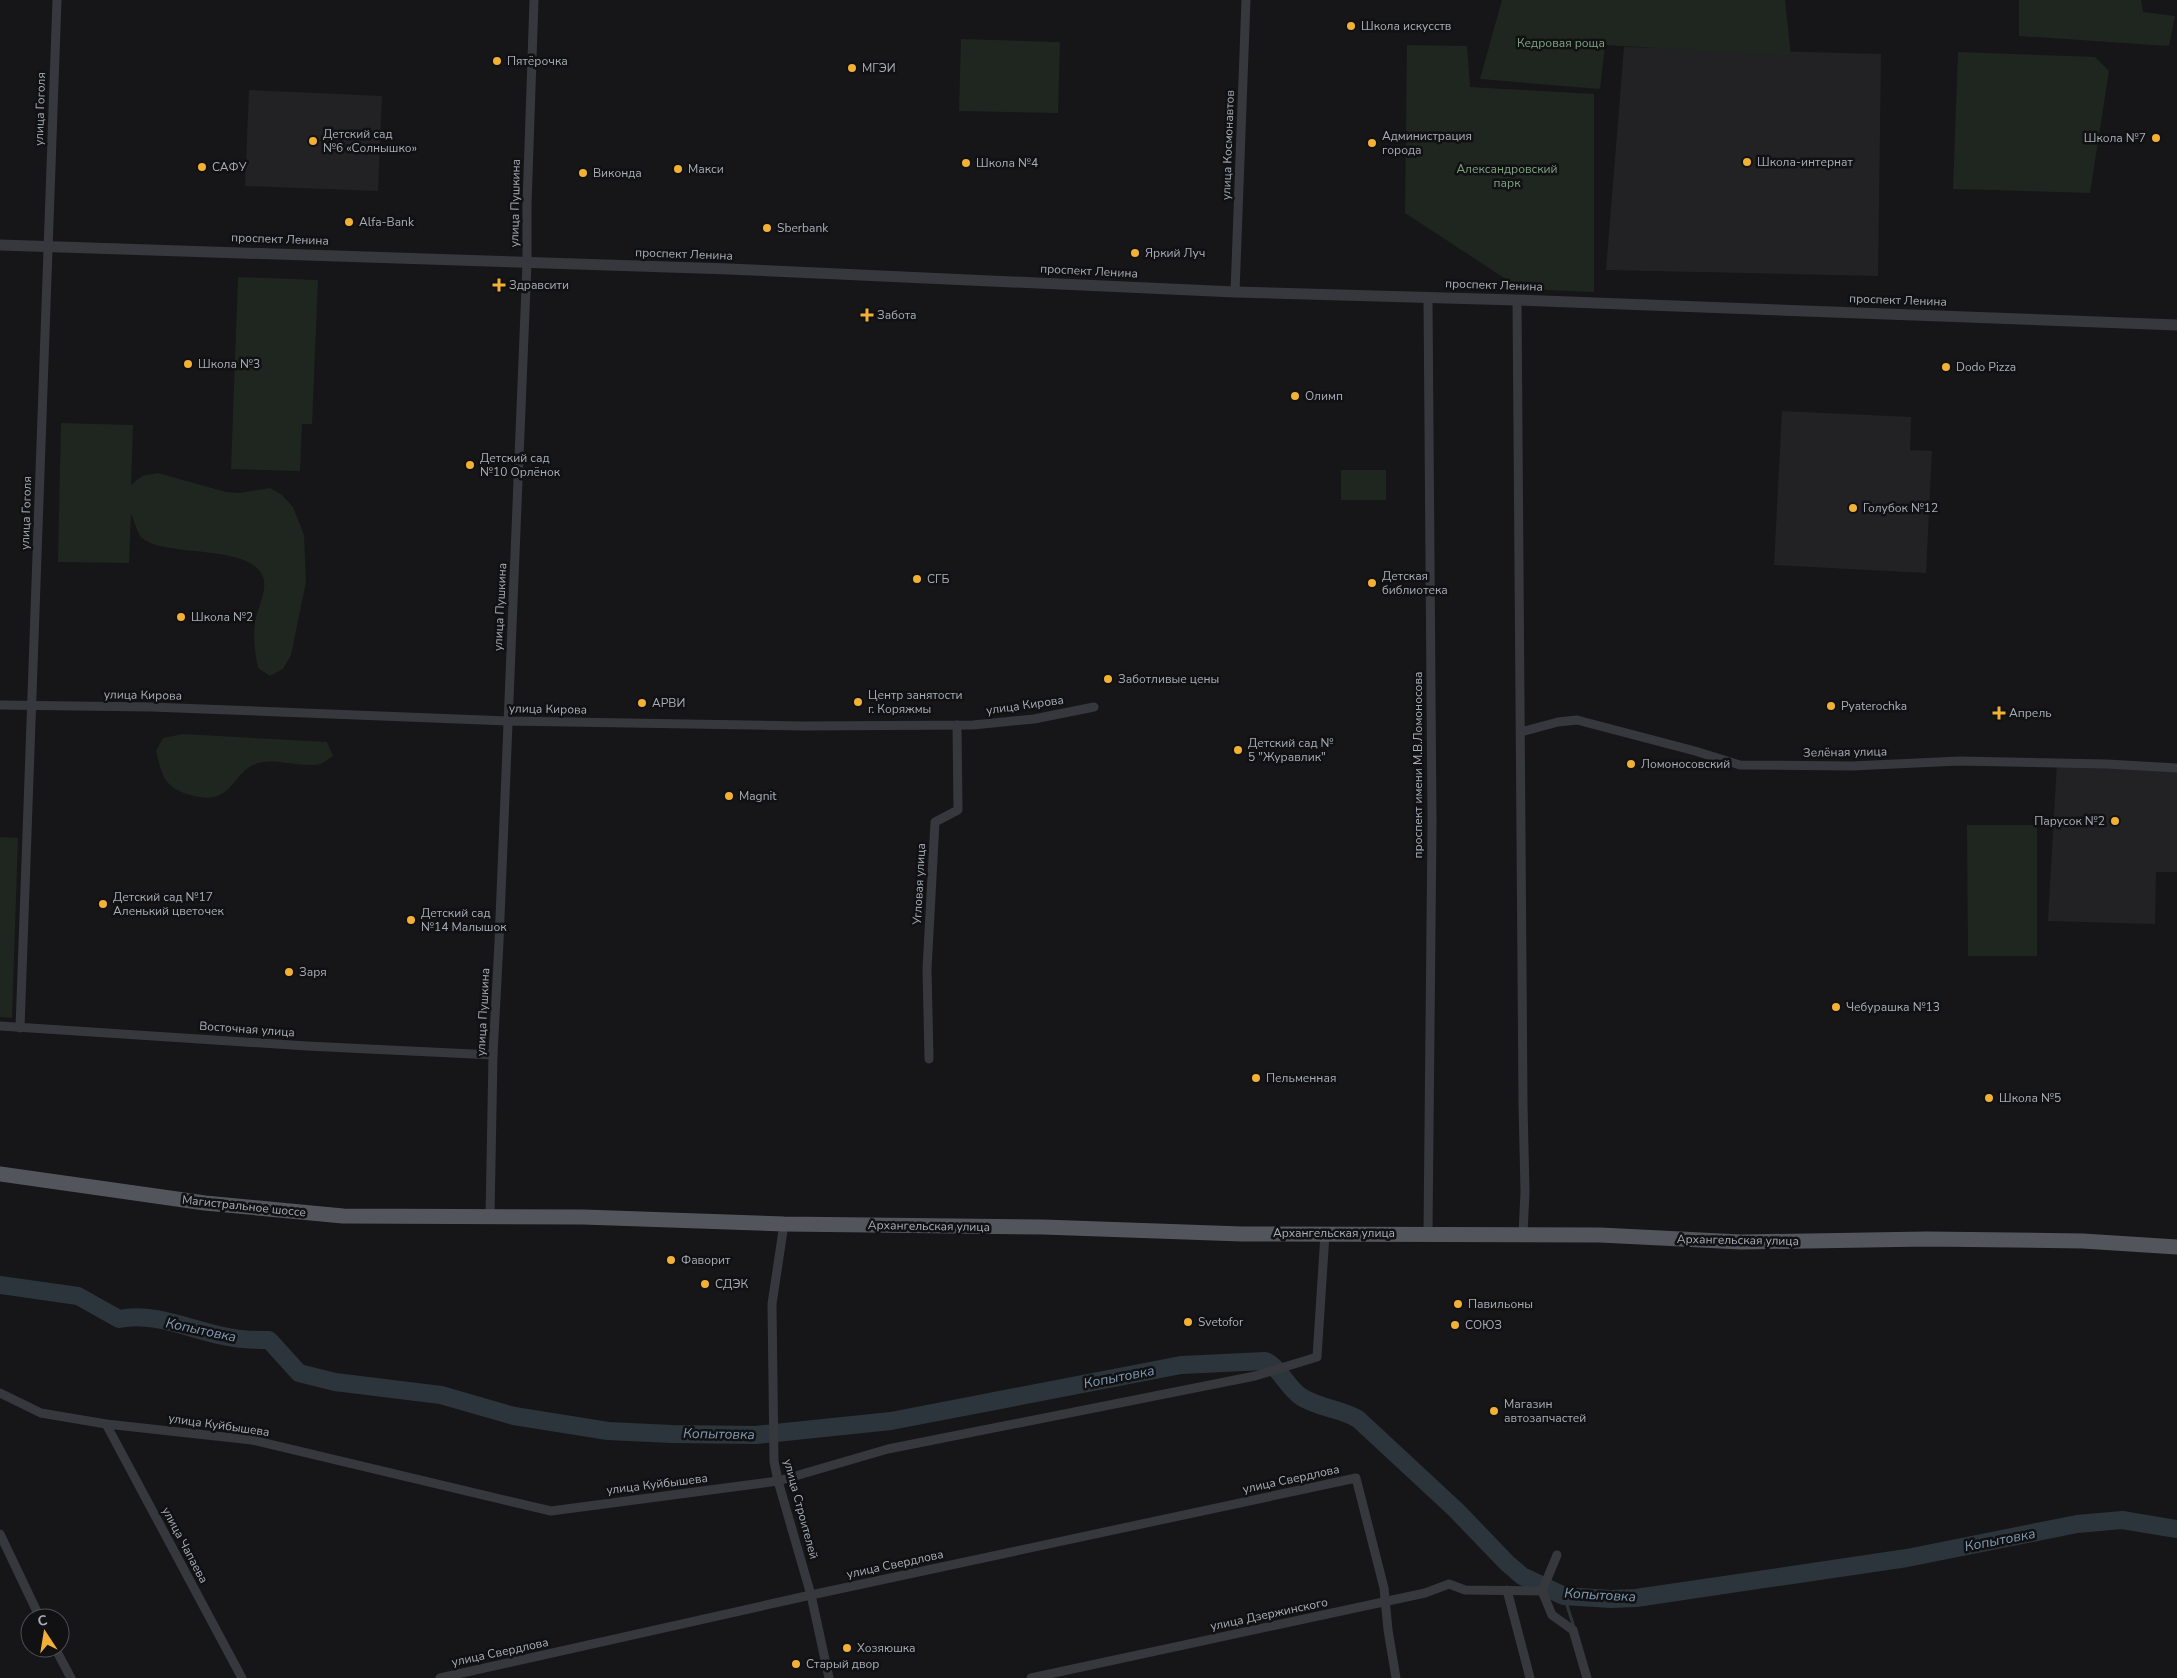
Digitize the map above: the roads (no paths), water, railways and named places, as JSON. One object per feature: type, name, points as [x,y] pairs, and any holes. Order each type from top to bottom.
[{"type":"main road","name":"Магистральное шоссе","points":[[0,1174],[121,1193],[292,1212],[399,1217],[490,1216]]},
{"type":"main road","name":"Архангельская улица","points":[[490,1216],[784,1224],[1036,1227],[1325,1234],[1600,1235],[1741,1242],[1927,1239],[2083,1241],[2177,1247]]},
{"type":"street","name":"улица Гоголя","points":[[20,1028],[57,0]]},
{"type":"street","name":"улица Пушкина","points":[[490,1216],[493,1054],[500,942],[527,263],[527,205],[534,0]]},
{"type":"street","name":"улица Космонавтов","points":[[1235,292],[1246,0]]},
{"type":"street","name":"проспект Ленина","points":[[0,245],[788,271],[1235,292],[1517,300],[2177,325]]},
{"type":"street","name":"проспект имени М.В.Ломоносова","points":[[1428,297],[1432,823],[1428,1233]]},
{"type":"street","points":[[1517,300],[1525,1192],[1523,1234]]},
{"type":"street","name":"улица Кирова","points":[[0,705],[151,707],[508,721],[803,726],[957,725],[1034,719],[1094,707]]},
{"type":"street","name":"Зелёная улица","points":[[1521,732],[1558,722],[1577,720],[1695,751],[1740,765],[1852,766],[1959,761],[2107,764],[2177,768]]},
{"type":"street","name":"Угловая улица","points":[[929,1059],[927,970],[935,822],[958,810],[957,725]]},
{"type":"street","name":"Восточная улица","points":[[0,1026],[307,1046],[493,1054]]},
{"type":"street","name":"улица Строителей","points":[[784,1224],[772,1304],[773,1443],[778,1481],[811,1595],[829,1678]]},
{"type":"street","name":"улица Куйбышева","points":[[0,1394],[41,1413],[106,1424],[252,1440],[551,1511],[778,1481],[888,1450],[1072,1411],[1256,1376],[1317,1357],[1325,1234]]},
{"type":"street","name":"улица Чапаева","points":[[106,1424],[242,1678]]},
{"type":"street","name":"улица Свердлова","points":[[440,1678],[811,1595],[1356,1478],[1384,1588],[1385,1602]]},
{"type":"street","points":[[0,1534],[35,1608]]},
{"type":"street","points":[[1557,1555],[1542,1591],[1552,1615],[1573,1630],[1587,1678]]},
{"type":"street","name":"улица Дзержинского","points":[[1031,1678],[1385,1602],[1425,1593],[1449,1584],[1465,1590],[1542,1591]]},
{"type":"street","points":[[1509,1590],[1530,1678]]},
{"type":"street","points":[[1385,1602],[1396,1678]]},
{"type":"street","points":[[60,1658],[71,1678]]},
{"type":"waterway","name":"Копытовка","points":[[0,1285],[78,1296],[119,1319],[133,1317],[148,1318],[220,1335],[243,1339],[269,1340],[299,1373],[335,1382],[441,1395],[514,1416],[608,1431],[756,1435],[891,1421],[1181,1365],[1265,1361],[1274,1366],[1300,1396],[1358,1419],[1456,1510],[1522,1576],[1564,1596],[1611,1599],[1636,1598],[1907,1558],[2077,1524],[2122,1520],[2177,1529]]},
{"type":"waterway","points":[[1564,1596],[1574,1627]]},
{"type":"place","name":"Школа искусcтв","points":[[1351,26]]},
{"type":"place","name":"Пятёрочка","points":[[497,61]]},
{"type":"place","name":"МГЭИ","points":[[852,68]]},
{"type":"place","name":"Школа №7","points":[[2156,138]]},
{"type":"place","name":"Детский сад №6 «Солнышко»","points":[[313,141]]},
{"type":"place","name":"Администрация города","points":[[1372,143]]},
{"type":"place","name":"Школа-интернат","points":[[1747,162]]},
{"type":"place","name":"Школа №4","points":[[966,163]]},
{"type":"place","name":"САФУ","points":[[202,167]]},
{"type":"place","name":"Макси","points":[[678,169]]},
{"type":"place","name":"Виконда","points":[[583,173]]},
{"type":"place","name":"Alfa-Bank","points":[[349,222]]},
{"type":"place","name":"Sberbank","points":[[767,228]]},
{"type":"place","name":"Яркий Луч","points":[[1135,253]]},
{"type":"place","name":"Здравсити","points":[[499,285]]},
{"type":"place","name":"Забота","points":[[867,315]]},
{"type":"place","name":"Школа №3","points":[[188,364]]},
{"type":"place","name":"Dodo Pizza","points":[[1946,367]]},
{"type":"place","name":"Олимп","points":[[1295,396]]},
{"type":"place","name":"Детский сад №10 Орлёнок","points":[[470,465]]},
{"type":"place","name":"Голубок №12","points":[[1853,508]]},
{"type":"place","name":"СГБ","points":[[917,579]]},
{"type":"place","name":"Детская библиотека","points":[[1372,583]]},
{"type":"place","name":"Школа №2","points":[[181,617]]},
{"type":"place","name":"Заботливые цены","points":[[1108,679]]},
{"type":"place","name":"Центр занятости г. Коряжмы","points":[[858,702]]},
{"type":"place","name":"АРВИ","points":[[642,703]]},
{"type":"place","name":"Pyaterochka","points":[[1831,706]]},
{"type":"place","name":"Апрель","points":[[1999,713]]},
{"type":"place","name":"Детский сад № 5 \"Журавлик\"","points":[[1238,750]]},
{"type":"place","name":"Ломоносовский","points":[[1631,764]]},
{"type":"place","name":"Magnit","points":[[729,796]]},
{"type":"place","name":"Парусок №2","points":[[2115,821]]},
{"type":"place","name":"Детский сад №17 Аленький цветочек","points":[[103,904]]},
{"type":"place","name":"Детский сад №14 Малышок","points":[[411,920]]},
{"type":"place","name":"Заря","points":[[289,972]]},
{"type":"place","name":"Чебурашка №13","points":[[1836,1007]]},
{"type":"place","name":"Пельменная","points":[[1256,1078]]},
{"type":"place","name":"Школа №5","points":[[1989,1098]]},
{"type":"place","name":"Фаворит","points":[[671,1260]]},
{"type":"place","name":"СДЭК","points":[[705,1284]]},
{"type":"place","name":"Павильоны","points":[[1458,1304]]},
{"type":"place","name":"Svetofor","points":[[1188,1322]]},
{"type":"place","name":"СОЮЗ","points":[[1455,1325]]},
{"type":"place","name":"Магазин автозапчастей","points":[[1494,1411]]},
{"type":"place","name":"Хозяюшка","points":[[847,1648]]},
{"type":"place","name":"Старый двор","points":[[796,1664]]},
{"type":"park label","name":"Кедровая роща","points":[[1561,43]]},
{"type":"park label","name":"Александровский парк","points":[[1507,176]]}]
